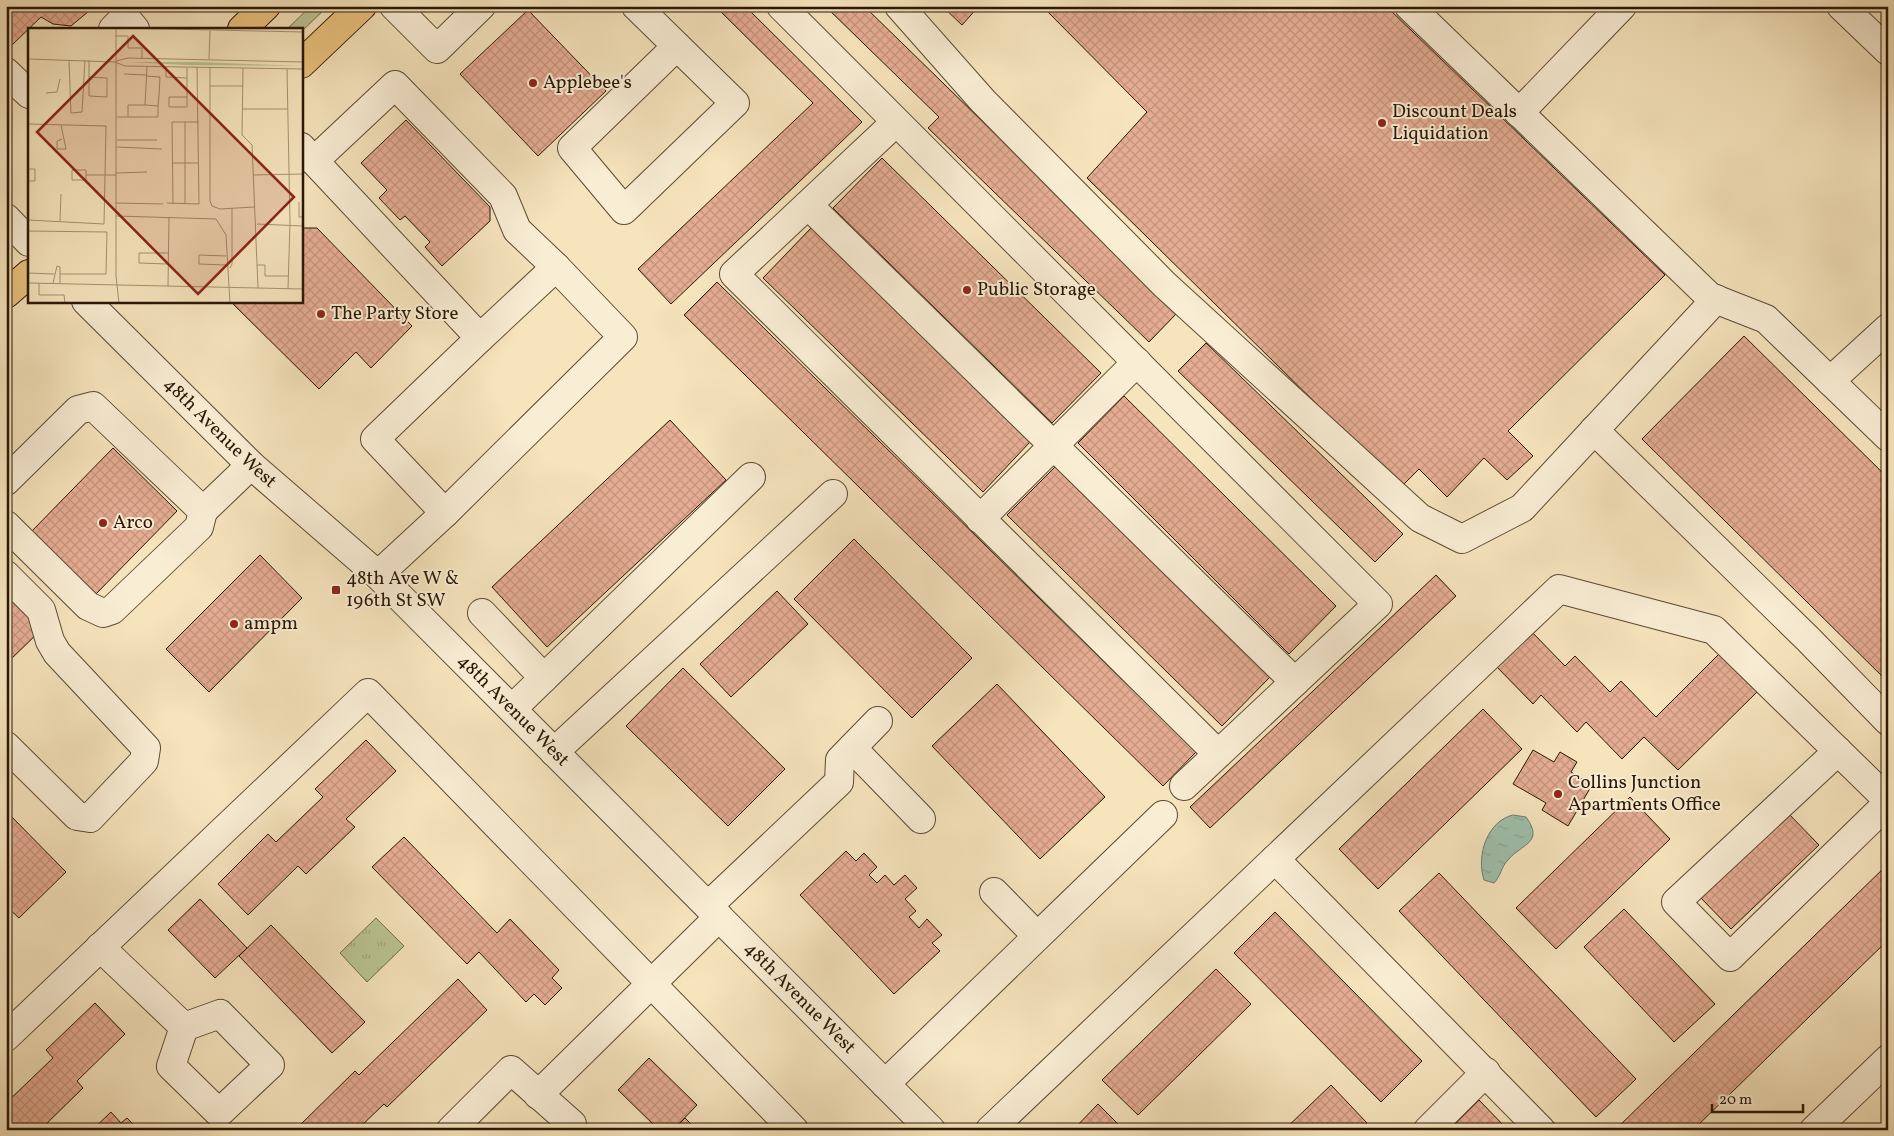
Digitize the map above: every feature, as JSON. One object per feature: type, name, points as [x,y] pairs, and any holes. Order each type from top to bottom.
[{"type":"main road","points":[[243,28],[266,6]]},
{"type":"main road","points":[[302,63],[362,6]]},
{"type":"main road","points":[[6,294],[28,275]]},
{"type":"street","points":[[394,6],[436,49],[481,6]]},
{"type":"street","points":[[636,6],[677,46],[735,104],[624,210],[572,148],[677,46]]},
{"type":"street","points":[[781,6],[1378,604],[1184,786]]},
{"type":"street","points":[[899,6],[983,100],[1164,284],[1420,518],[1462,539],[1522,508],[1716,299]]},
{"type":"street","points":[[1409,6],[1699,286],[1716,299],[1766,319],[1888,437]]},
{"type":"street","points":[[1519,113],[1622,6]]},
{"type":"street","points":[[1849,9],[1888,51]]},
{"type":"street","points":[[114,28],[125,17],[135,28]]},
{"type":"street","points":[[6,72],[28,93]]},
{"type":"street","points":[[378,575],[445,513],[623,338],[556,267],[517,230],[503,196],[395,84],[306,154],[480,338]]},
{"type":"street","points":[[896,122],[734,274],[1218,754]]},
{"type":"street","points":[[808,205],[1295,682]]},
{"type":"street","points":[[6,218],[28,241]]},
{"type":"street","points":[[445,513],[375,439],[556,267]]},
{"type":"street","name":"48th Avenue West","points":[[87,302],[251,465],[378,575],[931,1130]]},
{"type":"street","points":[[1830,381],[1888,328]]},
{"type":"street","points":[[980,518],[1137,362]]},
{"type":"street","points":[[6,481],[78,410],[93,406],[203,511]]},
{"type":"street","points":[[1594,430],[1808,639],[1888,721]]},
{"type":"street","points":[[6,525],[88,606],[103,613],[112,610],[199,527],[203,511],[251,465]]},
{"type":"street","points":[[512,709],[751,477]]},
{"type":"street","points":[[554,752],[834,494]]},
{"type":"street","points":[[6,574],[41,610],[50,641],[57,653],[146,748],[146,755],[144,761],[90,818],[83,818],[77,816],[6,746]]},
{"type":"street","points":[[990,1130],[1559,589],[1714,630],[1838,751],[1888,802],[1730,957],[1676,902],[1838,751]]},
{"type":"street","points":[[482,613],[544,678]]},
{"type":"street","points":[[6,1037],[368,693],[652,982],[794,1130]]},
{"type":"street","points":[[538,1095],[652,982],[714,912],[839,782],[840,760],[878,721]]},
{"type":"street","points":[[852,748],[921,818]]},
{"type":"street","points":[[885,1084],[1163,815]]},
{"type":"street","points":[[1274,859],[1486,1072],[1541,1130]]},
{"type":"street","points":[[994,892],[1038,936]]},
{"type":"street","points":[[100,947],[184,1027]]},
{"type":"street","points":[[1814,1130],[1888,1060]]},
{"type":"street","points":[[452,1130],[511,1070],[572,1124],[565,1130]]},
{"type":"street","points":[[1428,1130],[1486,1072]]},
{"type":"green space","points":[[311,6],[328,6],[302,31],[302,28],[288,28]]},
{"type":"green space","points":[[376,918],[404,946],[367,982],[340,953]]},
{"type":"water","points":[[1513,815],[1526,817],[1533,832],[1532,838],[1506,863],[1494,883],[1484,880],[1481,861],[1490,832],[1496,824]]},
{"type":"building","points":[[6,6],[95,6],[71,26],[53,24],[41,17],[11,46],[6,41]]},
{"type":"building","points":[[715,6],[745,6],[862,122],[671,304],[638,269],[813,103]]},
{"type":"building","points":[[825,6],[864,6],[1178,312],[1149,342],[928,128],[939,117]]},
{"type":"building","points":[[942,6],[979,6],[962,25]]},
{"type":"building","points":[[1042,6],[1260,6],[1266,11],[1271,6],[1386,6],[1665,275],[1508,431],[1533,456],[1507,480],[1484,458],[1447,497],[1419,469],[1401,487],[1087,178],[1147,112]]},
{"type":"building","name":"Applebee's","points":[[528,10],[606,91],[538,156],[460,74]]},
{"type":"building","points":[[406,120],[490,207],[490,221],[442,266],[425,247],[430,242],[405,216],[400,220],[379,198],[387,190],[361,163]]},
{"type":"building","name":"Public Storage","points":[[882,158],[1101,373],[1052,423],[833,208]]},
{"type":"building","name":"The Party Store","points":[[302,228],[317,228],[412,326],[371,368],[356,352],[319,389],[231,302],[302,302]]},
{"type":"building","points":[[811,228],[1030,442],[983,492],[763,278]]},
{"type":"building","points":[[717,282],[1196,752],[1163,786],[684,315]]},
{"type":"building","points":[[1744,336],[1888,478],[1888,682],[1642,439]]},
{"type":"building","points":[[1206,343],[1403,534],[1375,562],[1178,371]]},
{"type":"building","points":[[1124,396],[1336,606],[1289,654],[1078,443]]},
{"type":"building","points":[[670,420],[726,480],[547,647],[492,587]]},
{"type":"building","points":[[113,448],[177,511],[94,596],[30,533]]},
{"type":"building","points":[[1055,467],[1270,677],[1222,726],[1007,515]]},
{"type":"building","points":[[854,539],[972,658],[912,718],[794,599]]},
{"type":"building","name":"ampm","points":[[260,555],[302,598],[209,692],[166,649]]},
{"type":"building","points":[[1436,575],[1456,596],[1210,828],[1190,807]]},
{"type":"building","points":[[777,591],[808,624],[731,697],[700,664]]},
{"type":"building","points":[[6,593],[42,629],[6,664]]},
{"type":"building","points":[[1529,629],[1565,666],[1575,656],[1610,692],[1621,681],[1656,717],[1719,654],[1757,692],[1678,770],[1644,737],[1622,759],[1586,722],[1577,732],[1541,695],[1533,704],[1494,664]]},
{"type":"building","points":[[683,668],[785,769],[728,826],[626,726]]},
{"type":"building","points":[[997,684],[1105,797],[1040,859],[932,746]]},
{"type":"building","points":[[1483,709],[1522,749],[1378,889],[1339,849]]},
{"type":"building","points":[[366,740],[396,771],[346,819],[355,827],[306,874],[298,866],[248,915],[218,884],[268,834],[276,842],[323,797],[315,789]]},
{"type":"building","name":"Collins Junction Apartments Office","points":[[1533,750],[1554,762],[1560,752],[1577,762],[1571,772],[1592,785],[1568,826],[1542,810],[1546,803],[1513,784]]},
{"type":"building","points":[[1630,797],[1670,839],[1556,949],[1516,908]]},
{"type":"building","points":[[6,811],[66,872],[19,918],[6,906]]},
{"type":"building","points":[[1787,812],[1819,845],[1731,929],[1699,896]]},
{"type":"building","points":[[404,837],[497,933],[510,919],[559,970],[552,978],[562,988],[545,1005],[534,994],[526,1002],[479,952],[467,964],[372,867]]},
{"type":"building","points":[[846,851],[856,861],[864,853],[877,867],[869,875],[877,883],[885,875],[894,885],[905,875],[917,888],[905,899],[916,911],[909,917],[919,928],[927,919],[942,935],[932,943],[940,951],[894,994],[800,895]]},
{"type":"building","points":[[1888,864],[1888,940],[1693,1130],[1615,1130]]},
{"type":"building","points":[[1439,873],[1636,1079],[1596,1117],[1399,911]]},
{"type":"building","points":[[200,899],[247,948],[215,978],[168,930]]},
{"type":"building","points":[[1624,909],[1715,1004],[1674,1042],[1584,947]]},
{"type":"building","points":[[1275,912],[1422,1061],[1381,1102],[1234,953]]},
{"type":"building","points":[[271,925],[365,1022],[332,1053],[239,956]]},
{"type":"building","points":[[1216,969],[1251,1004],[1138,1115],[1102,1080]]},
{"type":"building","points":[[458,979],[487,1010],[387,1107],[384,1104],[357,1130],[295,1130],[355,1071],[359,1075]]},
{"type":"building","points":[[95,1003],[125,1034],[77,1081],[83,1088],[40,1130],[25,1128],[6,1130],[6,1103],[53,1058],[46,1050]]},
{"type":"building","points":[[649,1058],[697,1105],[673,1130],[659,1130],[618,1090]]},
{"type":"building","points":[[1331,1085],[1367,1123],[1360,1130],[1284,1130]]},
{"type":"building","points":[[1479,1100],[1508,1130],[1449,1130]]},
{"type":"building","points":[[1098,1104],[1124,1130],[1073,1130]]},
{"type":"building","points":[[111,1112],[121,1123],[127,1118],[139,1130],[92,1130]]},
{"type":"building","points":[[685,1118],[697,1130],[673,1130]]},
{"type":"place","name":"Applebee's","points":[[533,83]]},
{"type":"place","name":"Discount Deals Liquidation","points":[[1382,123]]},
{"type":"place","name":"Public Storage","points":[[967,290]]},
{"type":"place","name":"The Party Store","points":[[321,314]]},
{"type":"place","name":"Arco","points":[[103,523]]},
{"type":"place","name":"48th Ave W & 196th St SW","points":[[336,590]]},
{"type":"place","name":"ampm","points":[[234,624]]},
{"type":"place","name":"Collins Junction Apartments Office","points":[[1558,794]]}]
